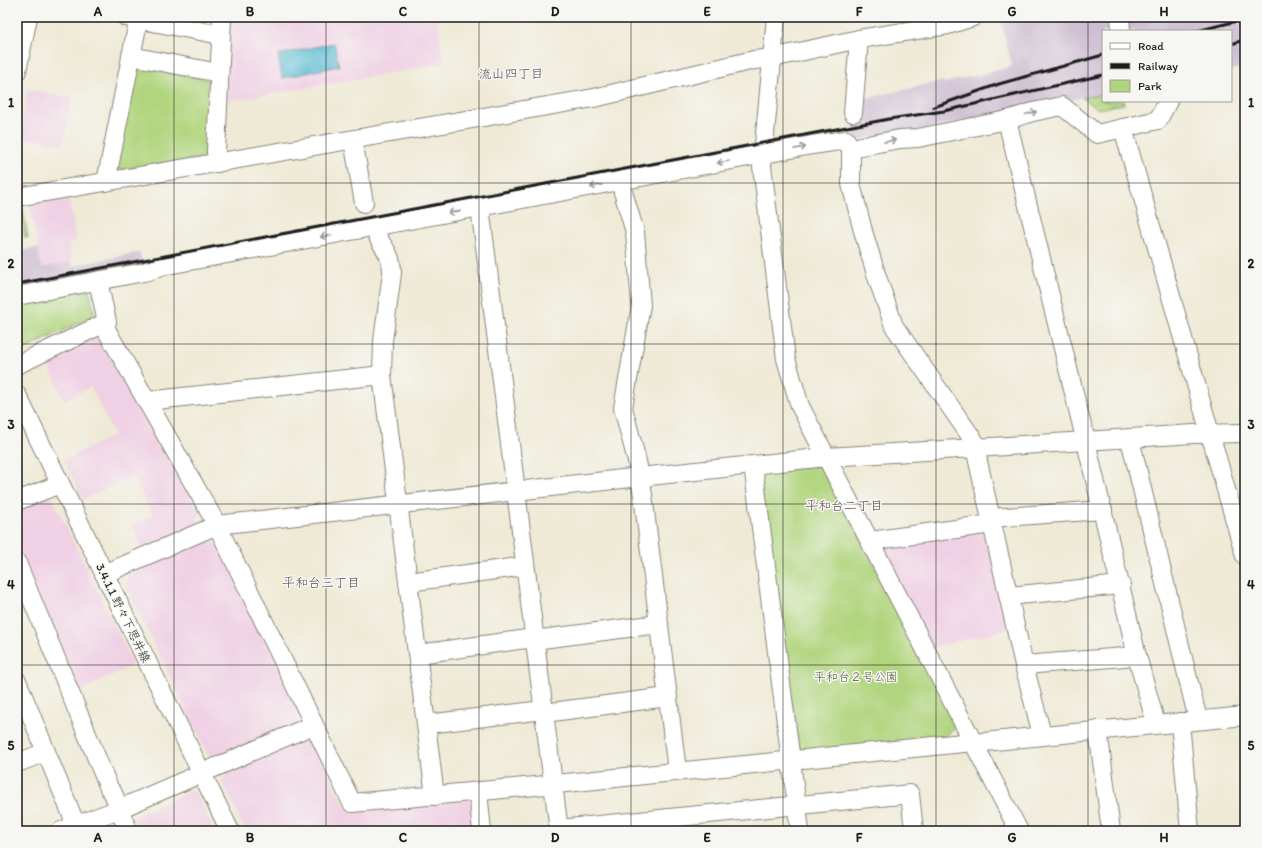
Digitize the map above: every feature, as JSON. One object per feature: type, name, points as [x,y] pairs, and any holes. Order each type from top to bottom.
[{"type":"street","points":[[17,71],[28,17]]},
{"type":"street","points":[[218,163],[216,152],[222,17]]},
{"type":"street","points":[[776,17],[762,166],[786,359],[800,406],[1019,831]]},
{"type":"street","points":[[17,197],[594,98],[754,60],[772,58],[859,39],[948,25],[973,17]]},
{"type":"street","points":[[1120,17],[1121,30]]},
{"type":"street","points":[[106,182],[131,56],[135,18],[221,35]]},
{"type":"street","points":[[853,113],[859,39]]},
{"type":"street","points":[[131,56],[219,73]]},
{"type":"street","points":[[851,148],[900,138],[918,138],[1007,120],[1062,106],[1097,134],[1158,120],[1167,102]]},
{"type":"street","points":[[1007,120],[1103,510],[1137,656],[1156,724]]},
{"type":"street","points":[[1123,128],[1211,434],[1242,530],[1245,556]]},
{"type":"street","points":[[353,140],[364,203]]},
{"type":"street","points":[[17,296],[144,272],[168,265],[846,140],[851,148],[851,184],[863,231],[894,326],[977,448],[991,521],[1042,736]]},
{"type":"street","points":[[620,182],[635,232],[640,298],[623,408],[640,477],[677,772]]},
{"type":"street","points":[[480,207],[559,830],[910,794],[914,831]]},
{"type":"street","points":[[374,227],[376,236],[388,253],[392,264],[383,340],[382,375],[435,796]]},
{"type":"street","points":[[17,365],[107,322],[98,281]]},
{"type":"street","points":[[103,324],[217,525],[352,803],[478,792],[1245,716]]},
{"type":"street","points":[[147,401],[382,375]]},
{"type":"street","name":"3.4.1.1 野々下思井線","points":[[17,395],[230,831]]},
{"type":"street","points":[[104,574],[217,525],[827,457],[1086,442],[1193,434],[1245,433]]},
{"type":"street","points":[[1130,439],[1198,720]]},
{"type":"street","points":[[753,466],[800,831]]},
{"type":"street","points":[[17,501],[60,484]]},
{"type":"street","points":[[870,541],[991,521],[1103,510]]},
{"type":"street","points":[[17,563],[103,774],[128,831]]},
{"type":"street","points":[[409,582],[525,566]]},
{"type":"street","points":[[1008,596],[1121,585]]},
{"type":"street","points":[[418,654],[659,624]]},
{"type":"street","points":[[1024,665],[1137,656]]},
{"type":"street","points":[[17,681],[46,752],[69,828],[119,809],[313,724]]},
{"type":"street","points":[[426,724],[668,697]]},
{"type":"street","points":[[1180,722],[1190,831]]},
{"type":"street","points":[[1098,730],[1111,831]]},
{"type":"street","points":[[17,763],[46,752]]},
{"type":"street","points":[[478,792],[482,831]]},
{"type":"shaded area","points":[[228,17],[467,17],[438,20],[443,64],[224,102]]},
{"type":"shaded area","points":[[1000,17],[1245,17],[1245,67],[1232,70],[1232,30],[1102,30],[1102,94],[915,131],[856,140],[854,134],[858,100],[943,81],[944,83],[1012,66]]},
{"type":"shaded area","points":[[28,89],[72,98],[63,145],[19,137]]},
{"type":"shaded area","points":[[68,195],[76,241],[69,243],[72,262],[42,268],[30,207],[34,201]]},
{"type":"shaded area","points":[[38,248],[42,268],[71,262],[72,266],[135,253],[140,253],[143,267],[17,291],[17,251]]},
{"type":"shaded area","points":[[96,334],[200,514],[196,525],[142,548],[132,525],[153,516],[133,475],[83,500],[64,460],[114,435],[91,387],[65,400],[45,359]]},
{"type":"shaded area","points":[[45,496],[52,498],[134,665],[77,692],[17,542],[17,506]]},
{"type":"shaded area","points":[[982,528],[988,534],[1009,629],[931,648],[885,553],[886,548]]},
{"type":"shaded area","points":[[207,540],[219,544],[300,714],[296,725],[219,759],[208,755],[125,585],[129,574]]},
{"type":"shaded area","points":[[301,738],[312,742],[348,812],[470,800],[478,831],[246,831],[222,782],[226,771]]},
{"type":"shaded area","points":[[190,791],[196,793],[214,831],[136,831],[132,822],[135,816]]},
{"type":"green space","points":[[135,65],[214,81],[211,151],[205,158],[119,170],[114,167]]},
{"type":"green space","points":[[1102,94],[1102,102],[1124,102],[1124,104],[1098,109],[1082,98]]},
{"type":"green space","points":[[20,206],[23,209],[28,237],[25,238]]},
{"type":"green space","points":[[89,291],[94,311],[93,316],[21,351],[17,351],[17,301]]},
{"type":"green space","name":"平和台２号公園","points":[[820,465],[827,473],[957,725],[945,737],[804,752],[797,745],[758,477],[765,472]]},
{"type":"green space","points":[[112,823],[119,827],[121,831],[92,831]]},
{"type":"water","points":[[334,43],[339,66],[282,78],[278,55]]},
{"type":"railway","points":[[1201,30],[1245,19]]},
{"type":"railway","points":[[1232,44],[1245,40]]},
{"type":"railway","points":[[934,107],[999,84],[1102,55]]},
{"type":"railway","points":[[17,284],[889,119],[944,111],[1102,75]]},
{"type":"district","name":"流山四丁目","points":[[511,73]]},
{"type":"district","name":"平和台二丁目","points":[[844,505]]},
{"type":"district","name":"平和台三丁目","points":[[321,582]]}]
